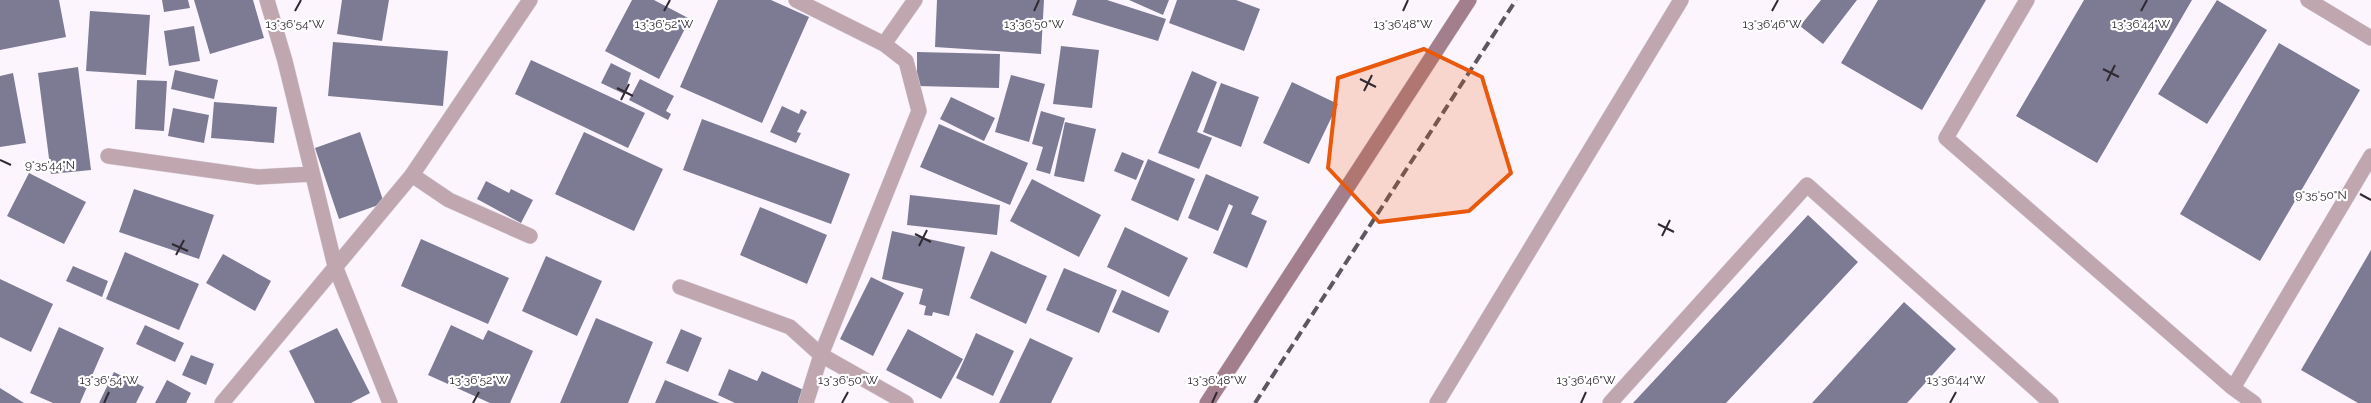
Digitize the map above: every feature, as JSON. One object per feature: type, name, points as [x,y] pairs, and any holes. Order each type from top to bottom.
[{"type":"street","points":[[267,0],[285,61],[335,266],[390,403]]},
{"type":"street","points":[[222,403],[412,175],[530,0]]},
{"type":"street","points":[[796,0],[884,44],[906,61],[919,111],[820,355],[806,403]]},
{"type":"street","points":[[884,44],[915,0]]},
{"type":"street","points":[[1207,403],[1469,0]]},
{"type":"street","points":[[1437,403],[1682,0]]},
{"type":"street","points":[[2027,0],[1946,138],[2233,388],[2254,403]]},
{"type":"street","points":[[2308,0],[2371,38]]},
{"type":"street","points":[[108,156],[194,170],[258,177],[312,174]]},
{"type":"street","points":[[2233,388],[2371,156]]},
{"type":"street","points":[[412,175],[449,200],[530,236]]},
{"type":"street","points":[[1610,403],[1807,185],[2052,403]]},
{"type":"street","points":[[680,288],[790,327],[820,355],[906,403]]},
{"type":"highlighted area","points":[[1424,49],[1482,77],[1511,173],[1469,211],[1379,222],[1328,168],[1338,78]]},
{"type":"building","points":[[0,0],[59,0],[66,37],[0,50]]},
{"type":"building","points":[[162,0],[188,0],[190,8],[164,12]]},
{"type":"building","points":[[194,0],[253,0],[264,38],[210,54]]},
{"type":"building","points":[[342,0],[389,0],[382,41],[337,34]]},
{"type":"building","points":[[632,0],[654,0],[690,19],[659,79],[605,51]]},
{"type":"building","points":[[718,0],[771,0],[809,17],[762,123],[680,87]]},
{"type":"building","points":[[937,0],[1044,0],[1041,54],[935,47]]},
{"type":"building","points":[[1077,0],[1107,0],[1166,19],[1158,41],[1072,15]]},
{"type":"building","points":[[1129,0],[1169,0],[1163,15]]},
{"type":"building","points":[[1177,0],[1236,0],[1260,9],[1244,51],[1169,23]]},
{"type":"building","points":[[1821,0],[1857,0],[1823,44],[1800,26]]},
{"type":"building","points":[[1878,0],[1986,0],[1922,110],[1841,63]]},
{"type":"building","points":[[2084,0],[2192,0],[2097,163],[2016,116]]},
{"type":"building","points":[[2217,0],[2267,30],[2207,124],[2158,94]]},
{"type":"building","points":[[90,11],[150,15],[146,75],[86,71]]},
{"type":"building","points":[[194,26],[200,61],[169,66],[164,31]]},
{"type":"building","points":[[333,42],[448,51],[443,106],[328,96]]},
{"type":"building","points":[[2279,43],[2360,90],[2260,261],[2180,214]]},
{"type":"building","points":[[1061,46],[1099,50],[1092,108],[1053,104]]},
{"type":"building","points":[[917,52],[1000,54],[999,88],[917,86]]},
{"type":"building","points":[[531,60],[645,113],[628,148],[515,94]]},
{"type":"building","points":[[611,63],[631,73],[624,94],[601,83]]},
{"type":"building","points":[[78,67],[91,170],[51,174],[38,73]]},
{"type":"building","points":[[175,70],[218,80],[214,99],[171,89]]},
{"type":"building","points":[[1192,71],[1217,82],[1197,132],[1212,138],[1199,169],[1158,153]]},
{"type":"building","points":[[13,73],[26,143],[0,147],[0,76]]},
{"type":"building","points":[[1011,75],[1045,84],[1029,142],[995,132]]},
{"type":"building","points":[[640,79],[674,96],[666,111],[671,114],[668,120],[629,100]]},
{"type":"building","points":[[137,80],[167,81],[164,131],[135,129]]},
{"type":"building","points":[[1292,82],[1338,104],[1309,164],[1263,143]]},
{"type":"building","points":[[1221,83],[1259,97],[1241,147],[1203,132]]},
{"type":"building","points":[[951,97],[995,118],[984,141],[940,119]]},
{"type":"building","points":[[214,102],[277,107],[274,143],[211,138]]},
{"type":"building","points":[[782,106],[799,114],[801,109],[807,112],[797,132],[801,133],[796,143],[770,132]]},
{"type":"building","points":[[173,108],[209,115],[204,143],[168,136]]},
{"type":"building","points":[[1041,111],[1065,118],[1050,174],[1036,170],[1043,147],[1032,144]]},
{"type":"building","points":[[702,119],[850,174],[831,224],[683,170]]},
{"type":"building","points":[[1065,122],[1096,129],[1084,182],[1054,176]]},
{"type":"building","points":[[939,124],[1028,163],[1010,205],[920,167]]},
{"type":"building","points":[[360,132],[384,203],[339,219],[315,148]]},
{"type":"building","points":[[584,132],[663,169],[634,231],[555,194]]},
{"type":"building","points":[[1122,152],[1144,161],[1136,180],[1114,171]]},
{"type":"building","points":[[1148,159],[1195,179],[1178,221],[1131,200]]},
{"type":"building","points":[[29,173],[86,202],[64,244],[7,216]]},
{"type":"building","points":[[1206,174],[1259,197],[1251,214],[1267,221],[1247,268],[1213,253],[1233,206],[1229,204],[1218,231],[1188,218]]},
{"type":"building","points":[[1032,179],[1101,215],[1079,257],[1010,221]]},
{"type":"building","points":[[486,181],[509,193],[511,189],[533,200],[521,223],[477,199]]},
{"type":"building","points":[[134,189],[214,215],[199,259],[119,232]]},
{"type":"building","points":[[910,195],[1000,205],[997,235],[907,225]]},
{"type":"building","points":[[760,207],[827,235],[807,284],[740,255]]},
{"type":"building","points":[[1808,215],[1858,262],[1726,403],[1633,403]]},
{"type":"building","points":[[1125,227],[1188,258],[1169,297],[1107,267]]},
{"type":"building","points":[[892,231],[965,247],[949,316],[933,312],[932,316],[924,315],[926,306],[919,304],[923,289],[882,279]]},
{"type":"building","points":[[421,239],[509,278],[488,324],[401,286]]},
{"type":"building","points":[[2371,250],[2371,403],[2358,403],[2301,370]]},
{"type":"building","points":[[991,251],[1047,276],[1026,324],[970,298]]},
{"type":"building","points":[[125,252],[199,284],[179,330],[106,299]]},
{"type":"building","points":[[223,254],[271,281],[255,311],[206,283]]},
{"type":"building","points":[[546,256],[602,281],[577,336],[522,311]]},
{"type":"building","points":[[73,266],[108,281],[102,297],[66,281]]},
{"type":"building","points":[[1064,268],[1117,290],[1099,333],[1046,310]]},
{"type":"building","points":[[871,277],[904,293],[873,356],[840,339]]},
{"type":"building","points":[[0,279],[53,304],[31,352],[0,337]]},
{"type":"building","points":[[1122,290],[1169,311],[1159,333],[1112,312]]},
{"type":"building","points":[[1904,302],[1956,349],[1907,403],[1812,403]]},
{"type":"building","points":[[596,318],[653,342],[628,403],[560,403]]},
{"type":"building","points":[[145,325],[184,343],[175,362],[136,344]]},
{"type":"building","points":[[451,325],[483,340],[488,330],[533,351],[510,403],[490,403],[428,375]]},
{"type":"building","points":[[59,327],[104,348],[80,403],[53,403],[30,393]]},
{"type":"building","points":[[337,328],[370,393],[351,403],[315,403],[289,351]]},
{"type":"building","points":[[681,329],[702,338],[688,372],[666,363]]},
{"type":"building","points":[[908,329],[963,359],[941,399],[886,370]]},
{"type":"building","points":[[976,333],[1014,351],[993,396],[956,378]]},
{"type":"building","points":[[1030,338],[1073,358],[1051,403],[999,403]]},
{"type":"building","points":[[191,355],[214,364],[206,385],[182,375]]},
{"type":"building","points":[[729,369],[757,381],[762,371],[808,392],[803,403],[735,403],[718,395]]},
{"type":"building","points":[[114,372],[144,387],[136,403],[99,403]]},
{"type":"building","points":[[167,380],[191,393],[186,403],[155,403]]},
{"type":"building","points":[[665,380],[720,403],[655,403]]},
{"type":"building","points":[[0,388],[24,403],[0,403]]},
{"type":"railway","points":[[1255,403],[1516,0]]}]
